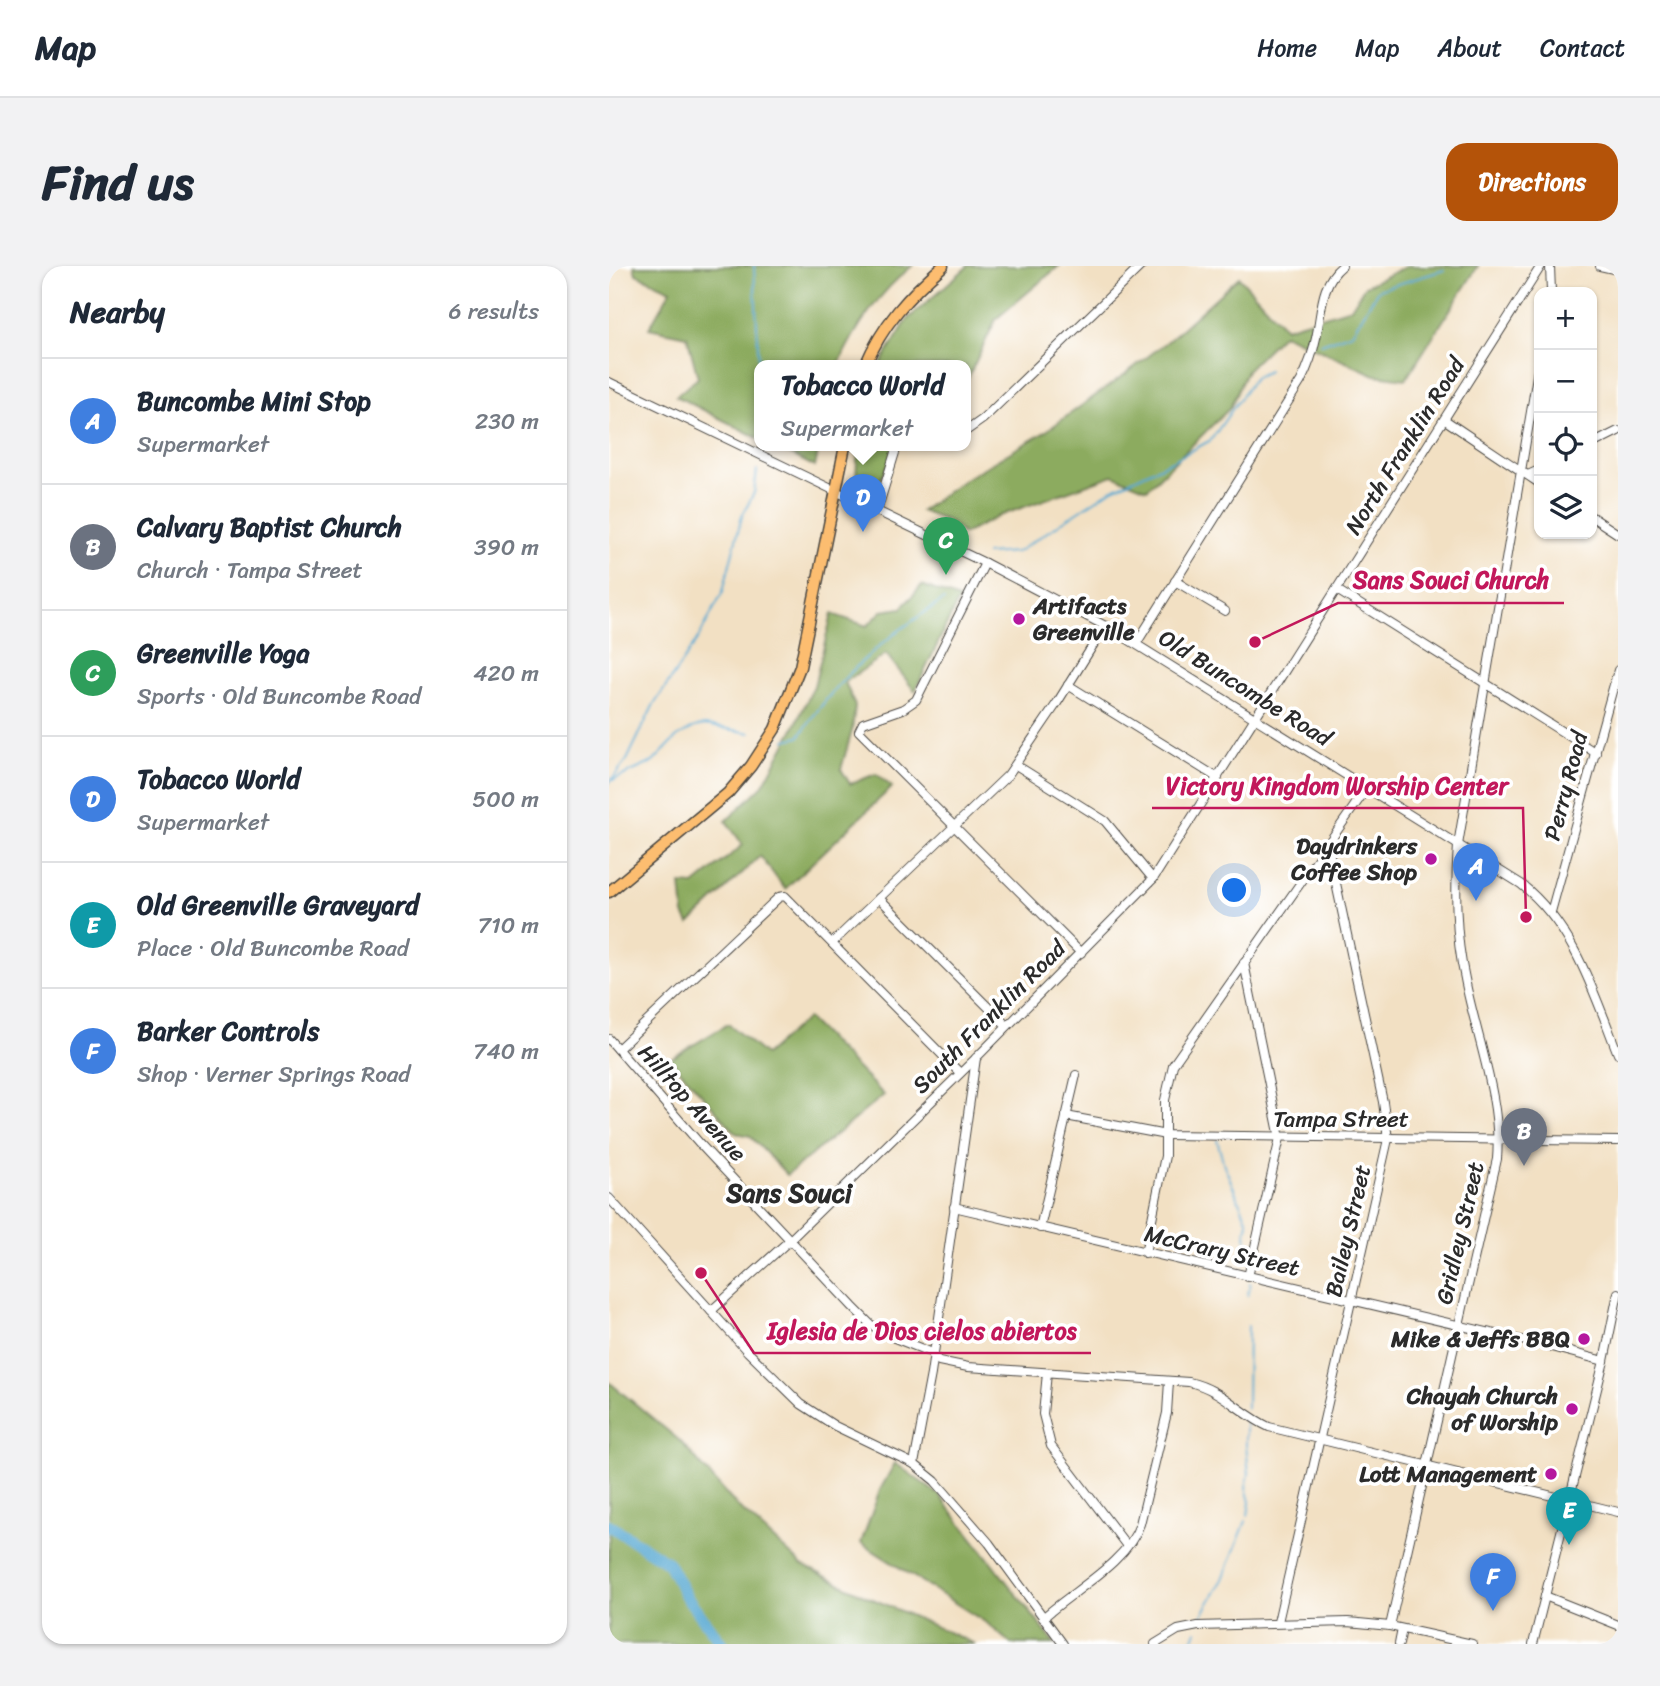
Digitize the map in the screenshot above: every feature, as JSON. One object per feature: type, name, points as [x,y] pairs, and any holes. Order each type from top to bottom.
[{"type":"main road","points":[[868,360],[893,315],[943,266]]},
{"type":"main road","points":[[609,892],[728,793],[751,766],[775,729],[800,667],[844,451]]},
{"type":"street","points":[[971,427],[983,419],[1141,266]]},
{"type":"street","points":[[1136,644],[1301,381],[1313,352],[1326,286],[1342,266]]},
{"type":"street","name":"North Franklin Road","points":[[1256,718],[1541,266]]},
{"type":"street","points":[[1550,266],[1551,287]]},
{"type":"street","points":[[1599,266],[1618,270]]},
{"type":"street","name":"Old Buncombe Road","points":[[609,382],[985,564],[1105,626],[1521,884],[1551,912],[1579,960],[1618,1054]]},
{"type":"street","name":"Gridley Street","points":[[1390,1626],[1494,1180],[1498,1140],[1493,1104],[1458,942],[1455,899],[1458,845],[1525,472],[1534,403]]},
{"type":"street","points":[[1445,420],[1534,479]]},
{"type":"street","points":[[1597,442],[1618,432]]},
{"type":"street","points":[[877,511],[895,451]]},
{"type":"street","points":[[1525,472],[1534,471]]},
{"type":"street","points":[[1597,520],[1618,534]]},
{"type":"street","points":[[985,564],[916,700],[903,709],[863,723],[859,727],[860,733],[1081,953]]},
{"type":"street","points":[[1175,581],[1225,611]]},
{"type":"street","points":[[1337,590],[1596,752]]},
{"type":"street","points":[[832,943],[955,827],[1016,765],[1105,626]]},
{"type":"street","name":"Perry Road","points":[[1551,912],[1618,670]]},
{"type":"street","points":[[1068,685],[1218,778]]},
{"type":"street","name":"South Franklin Road","points":[[711,1311],[791,1239],[977,1058],[1153,879],[1256,718]]},
{"type":"street","points":[[1016,765],[1105,821],[1153,879]]},
{"type":"street","points":[[1145,1253],[1165,1156],[1165,1100],[1173,1065],[1367,788]]},
{"type":"street","name":"Bailey Street","points":[[1278,1622],[1388,1139],[1383,1102],[1328,846]]},
{"type":"street","points":[[618,1049],[781,896],[788,897],[960,1073]]},
{"type":"street","points":[[879,898],[1007,1026]]},
{"type":"street","points":[[1244,963],[1280,1138],[1248,1277]]},
{"type":"street","name":"Hilltop Avenue","points":[[609,1039],[701,1144],[870,1324],[887,1335],[930,1352],[939,1361],[968,1367],[1189,1382],[1210,1388],[1256,1421],[1269,1427],[1618,1512]]},
{"type":"street","points":[[914,1464],[933,1356],[977,1058]]},
{"type":"street","points":[[1040,1228],[1076,1075]]},
{"type":"street","name":"Tampa Street","points":[[1066,1116],[1166,1135],[1618,1141]]},
{"type":"street","points":[[609,1198],[711,1311],[801,1404],[835,1426],[914,1464],[935,1481],[968,1517],[1063,1644]]},
{"type":"street","name":"McCrary Street","points":[[954,1207],[1604,1361]]},
{"type":"street","points":[[1533,1644],[1604,1361],[1618,1293]]},
{"type":"street","points":[[1047,1373],[1044,1414],[1051,1446],[1127,1546]]},
{"type":"street","points":[[1043,1618],[1103,1569],[1135,1538],[1167,1413],[1170,1381]]},
{"type":"street","points":[[1545,1596],[1618,1625]]},
{"type":"street","points":[[1155,1644],[1178,1630],[1198,1626],[1278,1622],[1348,1622],[1390,1626],[1472,1644]]},
{"type":"street","points":[[1399,1644],[1402,1629]]},
{"type":"green space","points":[[634,266],[912,266],[889,287],[869,312],[841,360],[754,360],[754,436],[676,396],[698,378],[687,336],[649,328],[671,290],[636,274]]},
{"type":"green space","points":[[968,266],[1059,266],[996,319],[971,372],[971,360],[883,360],[908,319]]},
{"type":"green space","points":[[1407,266],[1478,266],[1406,379],[1375,375],[1283,334],[1247,370],[1230,408],[1147,489],[1113,475],[999,516],[964,534],[947,521],[921,511],[965,479],[1045,432],[1128,372],[1168,341],[1239,277],[1285,328],[1351,308],[1365,286]]},
{"type":"green space","points":[[785,451],[818,451],[815,467]]},
{"type":"green space","points":[[858,451],[896,451],[874,489],[856,478]]},
{"type":"green space","points":[[922,585],[959,599],[915,691],[886,654],[845,682],[855,706],[852,731],[841,769],[850,784],[876,774],[892,787],[785,889],[760,856],[689,924],[684,914],[681,884],[694,885],[743,845],[726,821],[763,785],[793,730],[814,686],[832,614],[867,626],[882,611],[902,608]]},
{"type":"green space","points":[[807,1018],[884,1095],[787,1175],[750,1136],[736,1133],[670,1059],[728,1024],[765,1055]]},
{"type":"green space","points":[[609,1382],[680,1441],[735,1504],[802,1565],[975,1644],[609,1644]]},
{"type":"green space","points":[[895,1463],[939,1495],[1055,1644],[1011,1644],[988,1624],[861,1543],[880,1490]]},
{"type":"waterway","points":[[754,266],[759,360]]},
{"type":"waterway","points":[[1321,344],[1352,333],[1378,290],[1444,270]]},
{"type":"waterway","points":[[986,554],[1017,552],[1111,490],[1211,440],[1254,378],[1268,371]]},
{"type":"waterway","points":[[609,783],[627,760],[653,706],[699,637],[723,591],[742,516],[754,493],[757,470]]},
{"type":"waterway","points":[[786,740],[799,737],[829,696],[863,660],[901,629],[944,600]]},
{"type":"waterway","points":[[613,780],[653,762],[677,737],[695,727],[705,725],[751,733]]},
{"type":"waterway","points":[[1217,1140],[1224,1165],[1248,1222],[1247,1253]]},
{"type":"waterway","points":[[1248,1295],[1250,1283]]},
{"type":"waterway","points":[[1247,1408],[1248,1326]]},
{"type":"waterway","points":[[1246,1424],[1249,1474],[1246,1487],[1250,1502],[1248,1515]]},
{"type":"waterway","points":[[1198,1622],[1223,1579],[1246,1521]]},
{"type":"waterway","points":[[609,1525],[668,1563],[686,1596],[722,1644]]},
{"type":"waterway","points":[[1191,1644],[1197,1631]]},
{"type":"place","name":"Tobacco World","points":[[863,532]]},
{"type":"place","name":"Greenville Yoga","points":[[946,575]]},
{"type":"place","name":"Artifacts Greenville","points":[[1019,619]]},
{"type":"place","name":"Sans Souci Church","points":[[1255,642]]},
{"type":"place","name":"Daydrinkers Coffee Shop","points":[[1431,859]]},
{"type":"place","name":"Buncombe Mini Stop","points":[[1476,901]]},
{"type":"place","name":"Victory Kingdom Worship Center","points":[[1526,917]]},
{"type":"place","name":"Calvary Baptist Church","points":[[1524,1166]]},
{"type":"place","name":"Iglesia de Dios cielos abiertos","points":[[701,1273]]},
{"type":"place","name":"Mike & Jeffs BBQ","points":[[1584,1339]]},
{"type":"place","name":"Chayah Church of Worship","points":[[1572,1409]]},
{"type":"place","name":"Lott Management","points":[[1551,1474]]},
{"type":"place","name":"Old Greenville Graveyard","points":[[1569,1545]]},
{"type":"place","name":"Barker Controls","points":[[1493,1611]]},
{"type":"district","name":"Sans Souci","points":[[789,1193]]}]
